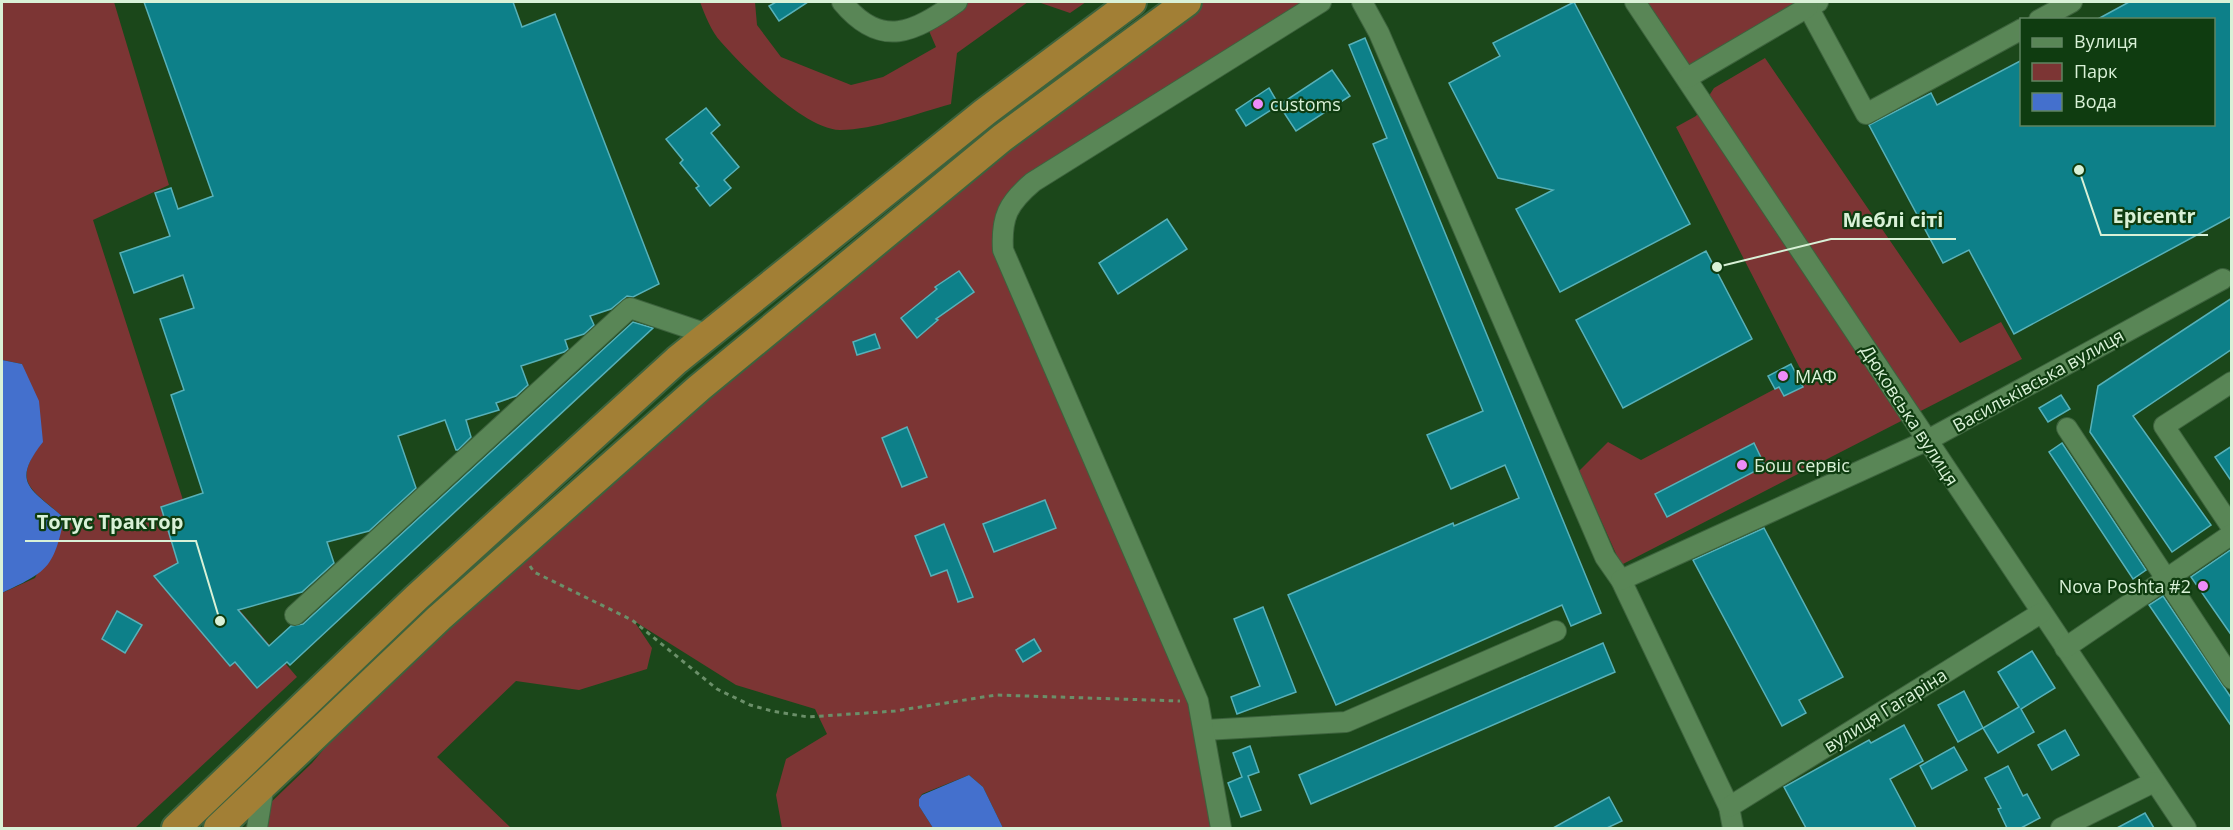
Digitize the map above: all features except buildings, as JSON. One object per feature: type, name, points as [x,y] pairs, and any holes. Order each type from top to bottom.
[{"type":"highway","points":[[176,828],[416,598],[677,360],[976,120],[1132,2]]},
{"type":"highway","points":[[218,828],[439,618],[699,388],[1002,138],[1187,2]]},
{"type":"street","points":[[842,2],[861,20],[883,30],[894,32],[926,24],[957,2]]},
{"type":"street","points":[[1221,828],[1198,701],[1003,250],[1002,228],[1009,207],[1033,182],[1321,2]]},
{"type":"street","points":[[1362,2],[1383,44],[1605,557],[1621,580],[1729,807],[1733,828]]},
{"type":"street","name":"Дюковська вулиця","points":[[1635,2],[2186,828]]},
{"type":"street","points":[[2043,18],[2072,2]]},
{"type":"street","points":[[1687,78],[1813,4],[1866,114],[2020,30]]},
{"type":"street","name":"Васильківська вулиця","points":[[1621,580],[1926,441],[2223,279]]},
{"type":"street","points":[[295,615],[630,308],[710,335]]},
{"type":"street","points":[[2232,382],[2164,426],[2232,528]]},
{"type":"street","points":[[2067,428],[2232,679]]},
{"type":"street","points":[[2065,648],[2232,534]]},
{"type":"street","name":"вулиця Гагаріна","points":[[1729,807],[2041,613]]},
{"type":"street","points":[[1205,730],[1346,722],[1556,631]]},
{"type":"street","points":[[2061,828],[2154,782]]},
{"type":"street","points":[[257,828],[264,785]]},
{"type":"path","points":[[529,565],[534,572],[632,620],[717,689],[750,705],[772,711],[808,717],[895,711],[996,695],[1198,701]]},
{"type":"green space","points":[[2,2],[114,2],[169,185],[93,220],[202,559],[213,579],[297,677],[135,828],[2,828],[2,593],[35,578],[64,518],[34,492],[29,484],[28,467],[42,442],[22,364],[2,360]]},
{"type":"green space","points":[[700,2],[755,2],[757,25],[781,57],[851,85],[883,77],[936,47],[926,24],[957,2],[1028,2],[957,53],[951,104],[881,124],[840,130],[825,127],[809,119],[759,81],[717,38]]},
{"type":"green space","points":[[1038,2],[1086,2],[1070,13]]},
{"type":"green space","points":[[1203,2],[1303,2],[1039,170],[1002,228],[1198,701],[1221,828],[1003,828],[983,787],[969,775],[922,794],[919,806],[933,828],[782,828],[776,795],[786,759],[827,734],[815,709],[736,685],[634,621],[652,648],[647,669],[579,690],[516,681],[437,757],[511,828],[244,828],[312,763],[341,729],[523,558],[704,394],[1067,100]]},
{"type":"green space","points":[[1642,2],[1818,2],[1692,75]]},
{"type":"green space","points":[[1765,58],[1960,343],[2001,322],[2022,359],[1621,565],[1579,471],[1608,442],[1641,460],[1803,374],[1676,127],[1696,116],[1714,88]]},
{"type":"water","points":[[2,360],[22,364],[39,401],[43,442],[28,467],[26,477],[29,485],[64,518],[52,559],[46,567],[29,580],[2,593]]},
{"type":"water","points":[[969,775],[983,787],[1003,828],[933,828],[919,806],[919,799],[922,795]]},
{"type":"place","name":"customs","points":[[1258,104]]},
{"type":"place","name":"Epicentr","points":[[2079,170]]},
{"type":"place","name":"Меблі сіті","points":[[1717,267]]},
{"type":"place","name":"МАФ","points":[[1783,376]]},
{"type":"place","name":"Бош сервіс","points":[[1742,465]]},
{"type":"place","name":"Nova Poshta #2","points":[[2203,586]]},
{"type":"place","name":"Тотус Трактор","points":[[220,621]]}]
